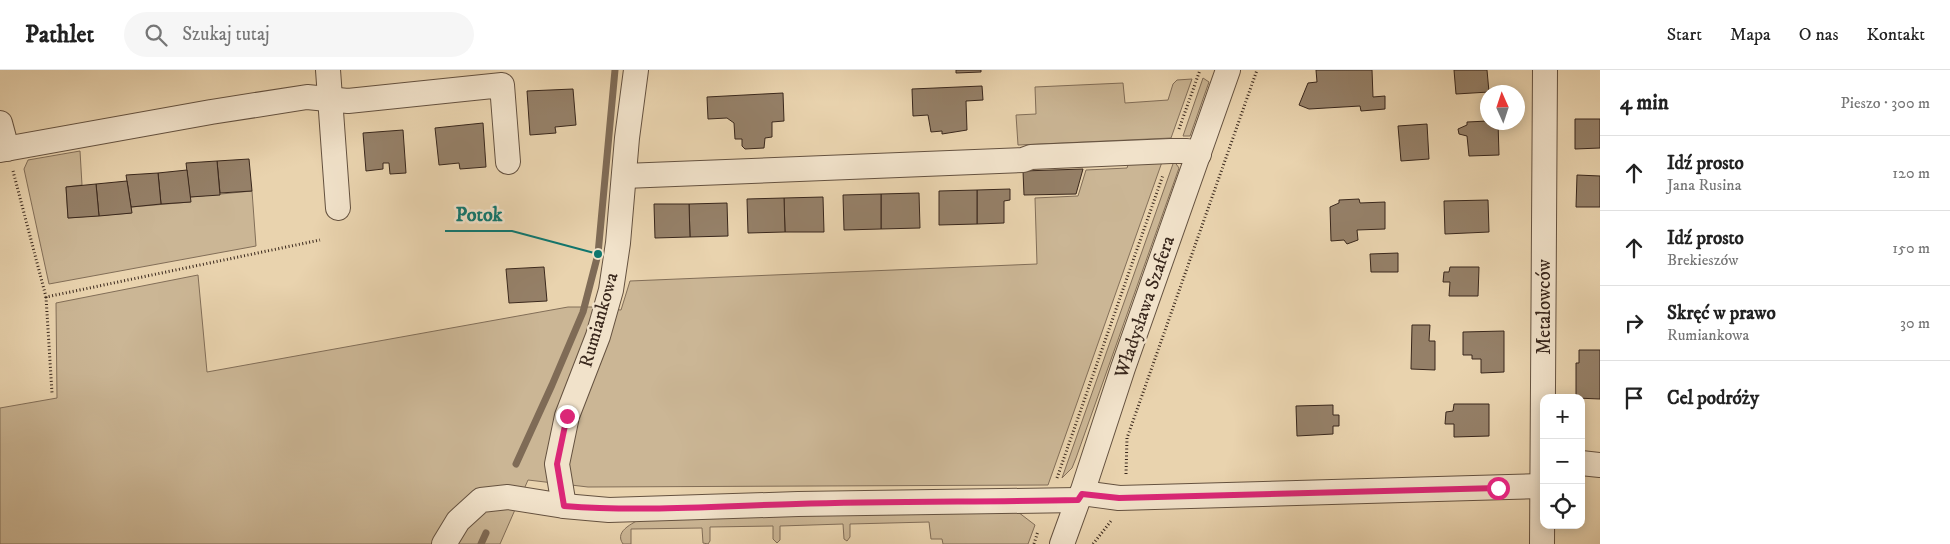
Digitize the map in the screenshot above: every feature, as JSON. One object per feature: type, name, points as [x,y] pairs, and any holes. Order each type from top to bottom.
[{"type":"street","points":[[328,70],[338,208]]},
{"type":"street","name":"Rumiankowa","points":[[557,505],[557,464],[567,416],[598,336],[611,290],[618,244],[627,138],[636,70]]},
{"type":"street","name":"Władysława Szafera","points":[[1062,544],[1228,70]]},
{"type":"street","name":"Metalowców","points":[[1543,439],[1545,70]]},
{"type":"street","points":[[0,123],[4,150],[211,112],[308,97],[348,101],[502,85],[508,162]]},
{"type":"street","points":[[624,176],[1023,160],[1032,157],[1171,151],[1187,151],[1198,154]]},
{"type":"street","points":[[1585,463],[1600,465]]},
{"type":"street","points":[[444,544],[458,521],[481,500],[508,497],[557,505],[609,510],[1540,486]]},
{"type":"street","name":"Metalowców","points":[[1542,529],[1542,544]]},
{"type":"path","points":[[1055,483],[1200,70]]},
{"type":"path","points":[[1125,477],[1127,438],[1256,70]]},
{"type":"path","points":[[4,150],[46,297],[52,394]]},
{"type":"path","points":[[46,297],[320,240]]},
{"type":"path","points":[[1093,544],[1112,518]]},
{"type":"path","points":[[1034,544],[1038,531]]},
{"type":"shaded area","points":[[1203,78],[1209,82],[1190,136],[1183,136]]},
{"type":"shaded area","points":[[1192,79],[1171,138],[1018,145],[1016,115],[1036,114],[1035,87],[1123,83],[1125,103],[1168,100],[1173,84],[1177,80]]},
{"type":"shaded area","points":[[80,151],[82,185],[66,187],[68,218],[131,213],[131,207],[190,202],[190,197],[252,191],[256,246],[49,284],[24,169],[28,160]]},
{"type":"shaded area","points":[[1174,161],[1179,168],[1076,458],[1072,468],[1062,478]]},
{"type":"shaded area","points":[[1129,162],[1162,162],[1048,485],[588,487],[528,480],[500,544],[0,544],[0,408],[57,398],[56,303],[198,275],[207,372],[568,307],[621,310],[630,281],[1037,264],[1035,198],[1078,196],[1086,170],[1127,168]]},
{"type":"shaded area","points":[[1018,512],[1035,525],[1028,544],[943,544],[942,539],[931,539],[929,522],[850,524],[850,537],[847,541],[844,539],[843,524],[780,526],[780,540],[777,543],[773,539],[773,526],[710,527],[710,541],[708,544],[703,543],[702,528],[631,529],[631,544],[623,544],[621,539],[623,531],[627,527],[646,516]]},
{"type":"building","points":[[956,70],[981,70],[981,72],[956,73]]},
{"type":"building","points":[[1316,70],[1372,70],[1373,97],[1385,96],[1385,109],[1361,111],[1360,106],[1309,109],[1299,105],[1308,83],[1317,82]]},
{"type":"building","points":[[1454,70],[1487,70],[1488,85],[1480,85],[1480,93],[1456,94]]},
{"type":"building","points":[[982,86],[983,100],[966,101],[967,130],[942,134],[942,131],[931,132],[928,115],[913,116],[912,89]]},
{"type":"building","points":[[573,89],[576,125],[555,127],[556,133],[530,135],[527,91]]},
{"type":"building","points":[[783,93],[784,121],[772,122],[772,137],[765,138],[764,148],[745,149],[742,146],[742,139],[735,139],[734,123],[727,118],[708,119],[707,97]]},
{"type":"building","points":[[1575,119],[1600,119],[1600,148],[1575,149]]},
{"type":"building","points":[[1480,121],[1480,130],[1498,130],[1499,155],[1469,156],[1467,136],[1459,134],[1458,129],[1467,125],[1467,122]]},
{"type":"building","points":[[483,123],[486,167],[460,169],[459,163],[439,165],[435,128]]},
{"type":"building","points":[[1427,124],[1429,159],[1401,161],[1398,126]]},
{"type":"building","points":[[403,130],[406,173],[390,174],[389,163],[383,163],[383,169],[366,171],[363,133]]},
{"type":"building","points":[[249,159],[252,191],[220,193],[217,161]]},
{"type":"building","points":[[217,161],[220,195],[190,197],[186,163]]},
{"type":"building","points":[[1083,169],[1076,194],[1024,195],[1023,171]]},
{"type":"building","points":[[187,170],[191,202],[161,204],[158,173]]},
{"type":"building","points":[[158,173],[161,204],[131,207],[126,175]]},
{"type":"building","points":[[1577,175],[1600,176],[1600,207],[1576,207]]},
{"type":"building","points":[[127,181],[132,213],[99,216],[96,184]]},
{"type":"building","points":[[96,184],[99,216],[68,218],[66,187]]},
{"type":"building","points":[[1010,189],[1010,200],[1004,201],[1004,223],[977,224],[977,190]]},
{"type":"building","points":[[977,190],[977,224],[939,225],[939,191]]},
{"type":"building","points":[[919,193],[920,228],[881,229],[881,194]]},
{"type":"building","points":[[881,194],[881,229],[844,230],[843,195]]},
{"type":"building","points":[[823,197],[824,232],[785,232],[784,198]]},
{"type":"building","points":[[784,198],[785,232],[748,233],[747,199]]},
{"type":"building","points":[[1359,199],[1360,203],[1385,202],[1385,229],[1357,230],[1358,240],[1347,244],[1344,240],[1331,241],[1330,207],[1339,203],[1339,200]]},
{"type":"building","points":[[1488,200],[1489,232],[1445,234],[1444,201]]},
{"type":"building","points":[[727,203],[728,236],[690,237],[689,204]]},
{"type":"building","points":[[654,204],[689,204],[690,237],[655,238]]},
{"type":"building","points":[[1398,253],[1398,272],[1371,272],[1370,254]]},
{"type":"building","points":[[544,267],[547,301],[509,303],[506,269]]},
{"type":"building","points":[[1450,267],[1479,267],[1478,296],[1449,296],[1450,282],[1443,282],[1444,272],[1449,272]]},
{"type":"building","points":[[1412,325],[1430,325],[1429,341],[1435,341],[1435,370],[1411,369]]},
{"type":"building","points":[[1504,331],[1504,372],[1481,373],[1481,359],[1472,359],[1472,355],[1463,355],[1463,332]]},
{"type":"building","points":[[1579,350],[1600,350],[1600,399],[1585,398],[1585,394],[1576,394],[1576,363],[1579,363]]},
{"type":"building","points":[[1454,404],[1489,404],[1489,436],[1454,437],[1454,424],[1445,424],[1446,412],[1453,411]]},
{"type":"building","points":[[1333,405],[1333,415],[1339,415],[1339,426],[1333,426],[1333,434],[1297,436],[1296,406]]},
{"type":"waterway","points":[[516,464],[583,312],[598,254],[615,70]]},
{"type":"waterway","points":[[481,544],[486,533]]},
{"type":"place","name":"Potok","points":[[598,254]]},
{"type":"route","points":[[567,416],[557,464],[564,506],[609,510],[798,504],[1078,500],[1082,494],[1119,498],[1498,488]]}]
